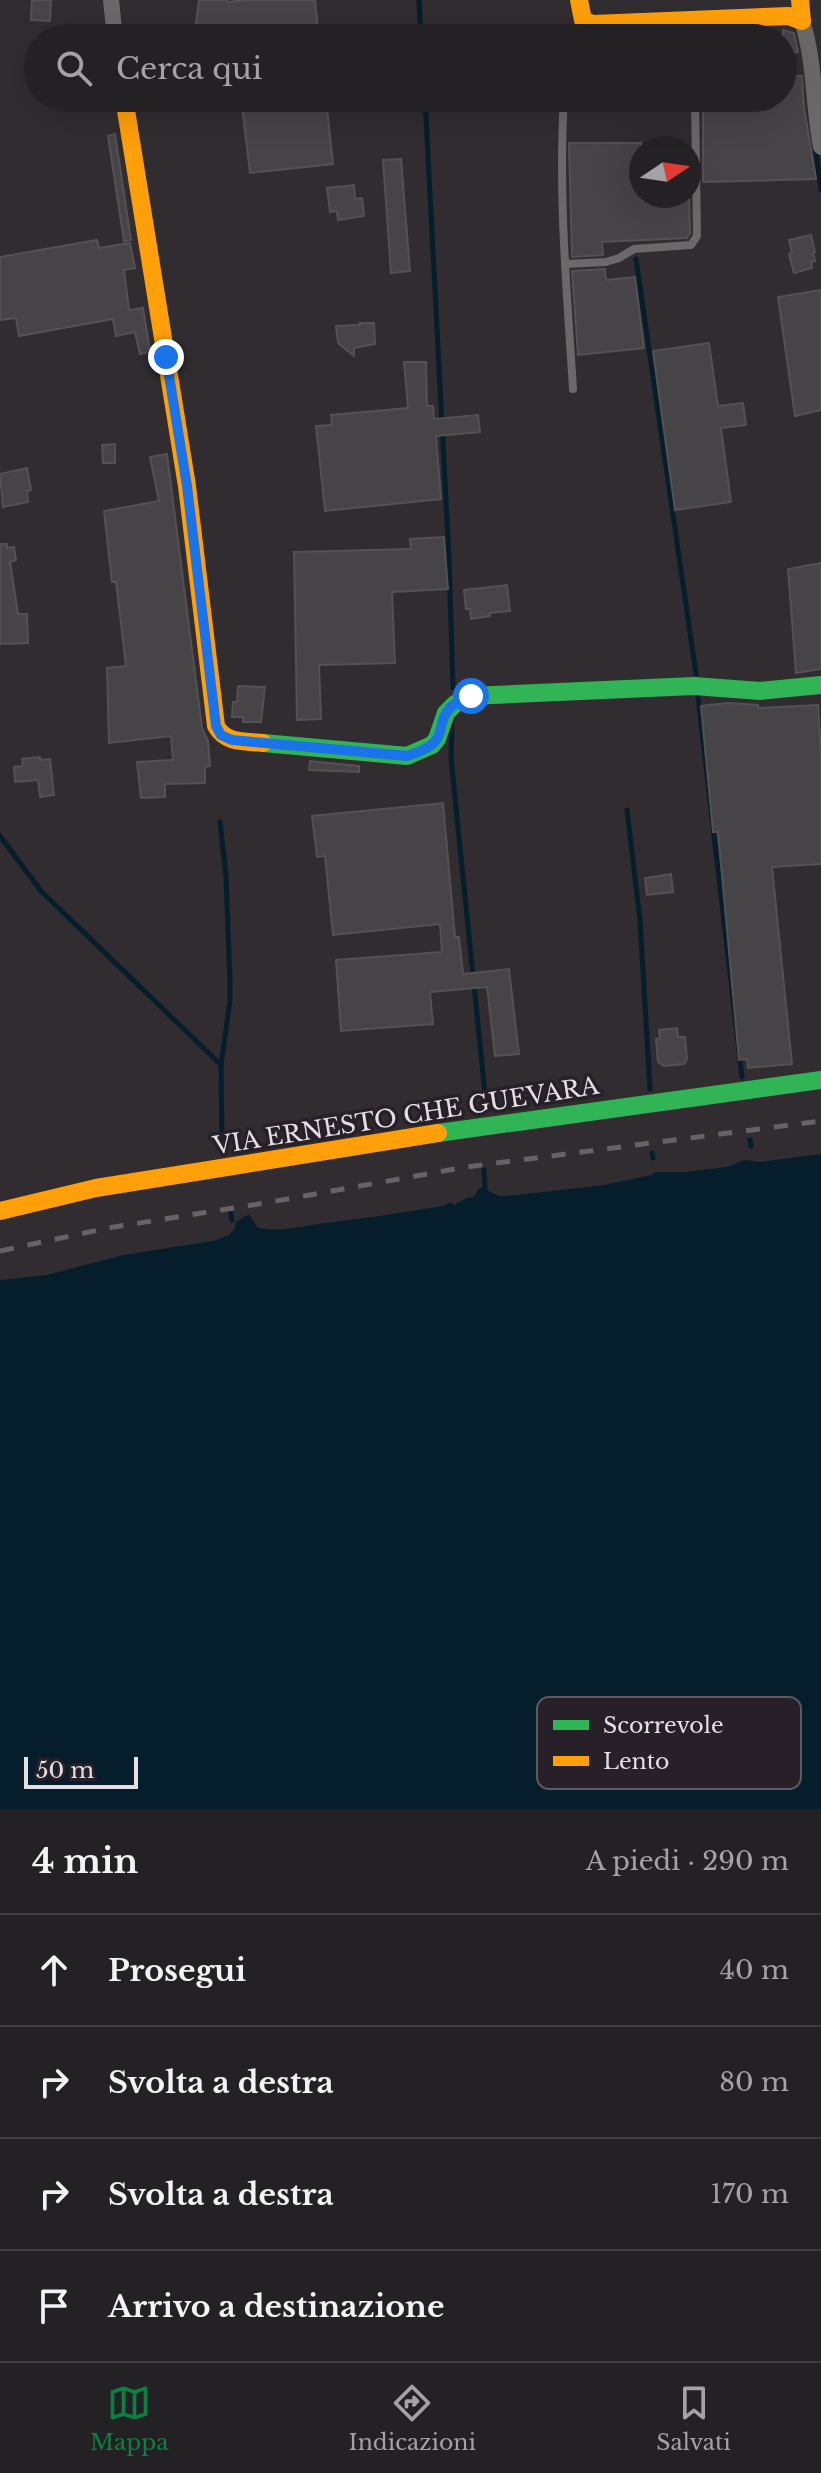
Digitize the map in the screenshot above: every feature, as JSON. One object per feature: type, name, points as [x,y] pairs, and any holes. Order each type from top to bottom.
[{"type":"street","points":[[111,0],[114,24]]},
{"type":"street","points":[[579,0],[583,20],[593,24]]},
{"type":"street","points":[[800,0],[821,147]]},
{"type":"street","points":[[736,24],[789,16],[802,21]]},
{"type":"street","points":[[126,112],[187,486],[216,726],[221,735],[232,740],[292,747],[407,756],[426,750],[439,739],[446,715],[454,704],[471,696],[694,686],[760,691],[821,685]]},
{"type":"street","name":"VIA ERNESTO CHE GUEVARA","points":[[0,1211],[96,1188],[362,1144],[821,1080]]},
{"type":"lane","points":[[564,112],[565,264],[573,389]]},
{"type":"lane","points":[[565,264],[606,262],[634,249],[691,245],[697,236],[695,112]]},
{"type":"water","points":[[821,1154],[821,1809],[0,1809],[0,1280],[47,1275],[124,1255],[213,1241],[229,1235],[236,1222],[249,1214],[257,1227],[288,1229],[428,1209],[451,1202],[454,1205],[474,1197],[478,1189],[485,1187],[500,1196],[518,1195],[604,1185],[655,1172],[728,1167],[744,1160],[760,1162]]},
{"type":"building","points":[[32,0],[51,0],[50,21],[31,20]]},
{"type":"building","points":[[199,0],[315,0],[318,24],[196,24]]},
{"type":"building","points":[[797,76],[802,76],[816,179],[703,182],[703,112],[797,112]]},
{"type":"building","points":[[243,112],[327,112],[333,164],[250,173]]},
{"type":"building","points":[[115,134],[131,240],[124,241],[108,136]]},
{"type":"building","points":[[569,143],[629,143],[629,208],[689,208],[690,233],[687,238],[602,242],[603,255],[572,257]]},
{"type":"building","points":[[401,159],[410,271],[391,273],[383,160]]},
{"type":"building","points":[[354,185],[355,199],[362,198],[364,216],[338,220],[337,211],[330,212],[327,188]]},
{"type":"building","points":[[811,235],[815,252],[812,268],[794,273],[789,240]]},
{"type":"building","points":[[97,240],[99,248],[130,243],[135,268],[124,270],[129,310],[143,308],[150,352],[140,354],[135,332],[116,336],[113,319],[19,336],[16,318],[0,320],[0,257]]},
{"type":"building","points":[[605,269],[606,280],[635,277],[644,348],[578,355],[572,271]]},
{"type":"building","points":[[821,290],[821,410],[795,416],[778,297]]},
{"type":"building","points":[[374,323],[375,344],[354,348],[354,356],[338,343],[336,326]]},
{"type":"building","points":[[709,343],[718,406],[743,403],[746,425],[721,428],[731,502],[675,510],[653,351]]},
{"type":"building","points":[[404,362],[426,362],[427,406],[433,406],[434,419],[478,415],[480,432],[436,436],[441,499],[325,511],[316,426],[332,425],[331,415],[408,408]]},
{"type":"building","points":[[115,444],[115,463],[103,463],[102,445]]},
{"type":"building","points":[[167,454],[202,728],[208,741],[210,766],[205,767],[205,783],[165,784],[165,797],[141,798],[137,762],[173,760],[171,736],[109,743],[107,668],[126,666],[104,511],[159,501],[150,457]]},
{"type":"building","points":[[27,468],[31,490],[27,491],[28,502],[3,507],[0,474]]},
{"type":"building","points":[[444,537],[448,589],[392,592],[395,663],[319,665],[321,719],[297,720],[294,552],[411,549],[410,539]]},
{"type":"building","points":[[0,544],[7,544],[7,548],[14,547],[16,560],[10,562],[18,614],[27,614],[28,643],[0,644]]},
{"type":"building","points":[[821,563],[821,669],[796,673],[788,569]]},
{"type":"building","points":[[507,585],[510,611],[471,619],[470,609],[466,609],[464,590]]},
{"type":"building","points":[[238,686],[265,687],[261,722],[243,722],[243,717],[232,717]]},
{"type":"building","points":[[728,703],[758,705],[758,708],[818,705],[821,864],[772,867],[792,1064],[748,1068],[747,1059],[739,1060],[718,832],[713,832],[701,706]]},
{"type":"building","points":[[40,757],[40,760],[50,759],[54,795],[40,797],[38,780],[15,782],[14,767],[23,766],[22,759]]},
{"type":"building","points":[[310,761],[359,766],[359,772],[309,770]]},
{"type":"building","points":[[443,803],[455,937],[459,937],[463,974],[509,969],[519,1054],[495,1056],[487,987],[430,992],[433,1024],[341,1031],[336,960],[442,952],[440,924],[333,935],[325,856],[317,857],[312,816]]},
{"type":"building","points":[[671,874],[673,892],[647,895],[645,878]]},
{"type":"building","points":[[677,1028],[678,1037],[685,1037],[687,1059],[684,1064],[664,1066],[658,1062],[656,1039],[660,1038],[659,1030]]},
{"type":"waterway","points":[[419,0],[420,24]]},
{"type":"waterway","points":[[426,112],[453,688]]},
{"type":"waterway","points":[[815,146],[821,190]]},
{"type":"waterway","points":[[636,259],[696,674]]},
{"type":"waterway","points":[[698,697],[742,1077]]},
{"type":"waterway","points":[[452,725],[451,758],[485,1094],[482,1113]]},
{"type":"waterway","points":[[627,810],[640,920],[650,1089]]},
{"type":"waterway","points":[[220,822],[226,876],[230,982],[221,1065],[222,1147]]},
{"type":"waterway","points":[[0,836],[41,891],[221,1065]]},
{"type":"waterway","points":[[750,1140],[751,1146]]},
{"type":"waterway","points":[[652,1153],[653,1158]]},
{"type":"waterway","points":[[484,1170],[485,1186]]},
{"type":"waterway","points":[[230,1210],[232,1220]]},
{"type":"railway","points":[[0,1251],[108,1228],[466,1167],[821,1121]]},
{"type":"traffic: fast","points":[[263,743],[407,756],[432,745],[446,713],[471,696],[694,686],[760,691],[821,685]]},
{"type":"traffic: fast","points":[[438,1133],[821,1080]]},
{"type":"traffic: slow","points":[[579,0],[583,20],[593,24],[789,16],[802,21],[800,0]]},
{"type":"traffic: slow","points":[[126,112],[187,486],[216,726],[231,739],[263,743]]},
{"type":"traffic: slow","points":[[0,1211],[96,1188],[438,1133]]},
{"type":"route","points":[[166,357],[187,486],[216,726],[221,735],[226,739],[292,747],[407,756],[426,750],[439,739],[446,715],[454,704],[471,696]]}]
